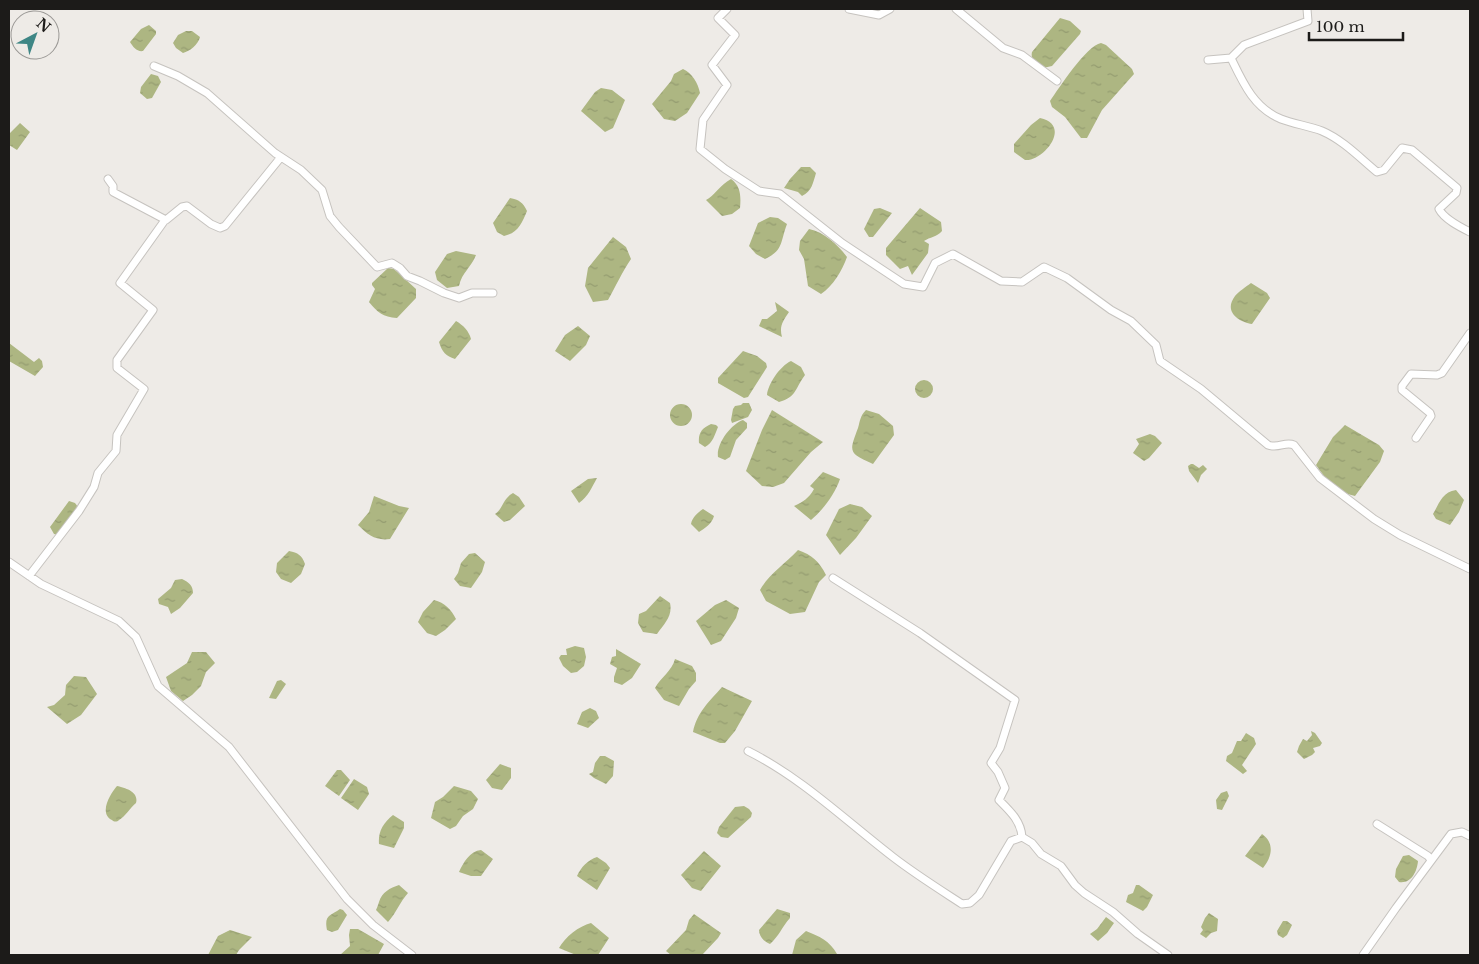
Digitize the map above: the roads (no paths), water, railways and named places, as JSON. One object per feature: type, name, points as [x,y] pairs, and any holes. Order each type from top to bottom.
[{"type":"street","points":[[727,9],[718,18],[735,35],[712,65],[727,85],[702,120],[700,149],[725,170],[759,191],[780,194],[842,243],[904,284],[923,287],[935,263],[953,254],[1001,281],[1022,282],[1044,267],[1067,278],[1111,310],[1131,321],[1156,345],[1160,361],[1201,389],[1268,445],[1275,448],[1290,443],[1294,445],[1320,478],[1374,519],[1400,535],[1470,569]]},
{"type":"street","points":[[849,9],[879,15],[890,9]]},
{"type":"street","points":[[956,9],[1003,48],[1022,55],[1058,82]]},
{"type":"street","points":[[1208,60],[1231,58],[1244,45],[1308,21],[1307,9]]},
{"type":"street","points":[[1231,58],[1248,94],[1256,103],[1279,118],[1321,131],[1339,140],[1377,172],[1384,170],[1402,148],[1412,150],[1458,188],[1456,193],[1439,209],[1441,213],[1470,232]]},
{"type":"street","points":[[154,66],[178,76],[207,93],[281,157],[301,170],[310,181],[322,190],[330,216],[377,268],[392,263],[408,276],[459,298],[472,293],[493,293]]},
{"type":"street","points":[[29,576],[60,538],[94,487],[98,473],[116,451],[117,435],[144,389],[117,368],[116,364],[153,310],[120,282],[165,220],[170,219],[182,207],[187,206],[211,224],[220,228],[225,226],[281,157]]},
{"type":"street","points":[[108,179],[114,186],[113,192],[165,220]]},
{"type":"street","points":[[1416,438],[1431,416],[1430,412],[1402,390],[1402,386],[1411,374],[1437,375],[1442,373],[1470,333]]},
{"type":"street","points":[[9,562],[41,584],[119,621],[136,637],[158,686],[229,747],[347,899],[373,925],[412,955]]},
{"type":"street","points":[[834,578],[920,634],[1015,700],[1000,748],[991,763],[998,772],[1005,788],[1000,800],[1022,828],[1022,837]]},
{"type":"street","points":[[748,751],[793,778],[894,857],[962,904],[970,904],[979,895],[1011,841],[1022,837]]},
{"type":"street","points":[[1377,824],[1428,856],[1431,860]]},
{"type":"street","points":[[1363,955],[1451,834],[1462,832],[1470,836]]},
{"type":"street","points":[[1022,837],[1032,843],[1042,854],[1061,866],[1075,885],[1084,893],[1113,912],[1138,934],[1168,955]]},
{"type":"water","points":[[1060,18],[1070,21],[1081,31],[1080,34],[1052,66],[1043,68],[1033,60],[1032,52]]},
{"type":"water","points":[[149,25],[156,31],[156,34],[143,51],[139,51],[130,42],[141,29]]},
{"type":"water","points":[[186,31],[192,31],[200,37],[193,47],[183,53],[173,43],[178,35]]},
{"type":"water","points":[[1101,43],[1106,45],[1132,69],[1134,74],[1102,110],[1087,138],[1081,138],[1065,117],[1052,107],[1050,101],[1081,59]]},
{"type":"water","points":[[683,69],[694,79],[700,93],[687,113],[675,121],[664,119],[652,104],[671,81],[674,74]]},
{"type":"water","points":[[151,74],[158,76],[161,82],[152,98],[147,99],[140,93],[141,87]]},
{"type":"water","points":[[601,88],[612,90],[625,100],[613,128],[605,132],[581,111],[595,92]]},
{"type":"water","points":[[1040,118],[1050,122],[1054,128],[1055,135],[1052,142],[1040,155],[1025,160],[1014,152],[1014,144]]},
{"type":"water","points":[[20,123],[30,132],[17,150],[9,145],[9,134]]},
{"type":"water","points":[[801,167],[810,167],[816,173],[810,189],[802,196],[798,192],[784,188]]},
{"type":"water","points":[[731,179],[739,188],[740,208],[732,214],[722,216],[706,200]]},
{"type":"water","points":[[510,198],[524,205],[527,211],[516,230],[504,236],[497,232],[493,223]]},
{"type":"water","points":[[880,208],[892,213],[873,237],[869,237],[864,229],[874,209]]},
{"type":"water","points":[[920,208],[941,222],[942,231],[938,235],[924,241],[929,244],[928,253],[912,275],[908,266],[900,269],[886,255],[886,248]]},
{"type":"water","points":[[770,217],[778,218],[787,224],[778,249],[765,259],[756,254],[749,246],[758,223]]},
{"type":"water","points":[[809,229],[820,233],[830,240],[847,257],[837,278],[821,294],[808,286],[804,259],[799,250],[800,241]]},
{"type":"water","points":[[613,237],[626,247],[631,259],[608,300],[593,302],[585,286],[588,268]]},
{"type":"water","points":[[456,251],[476,255],[462,277],[459,286],[447,288],[437,280],[435,272],[447,254]]},
{"type":"water","points":[[388,268],[394,269],[416,289],[416,298],[397,318],[381,313],[369,302],[375,289],[372,283]]},
{"type":"water","points":[[1251,283],[1267,293],[1270,298],[1252,324],[1242,321],[1234,315],[1231,307],[1235,296]]},
{"type":"water","points":[[775,302],[789,312],[781,327],[782,337],[759,326],[762,319],[767,319],[777,311]]},
{"type":"water","points":[[456,321],[465,328],[471,339],[455,359],[445,353],[439,342]]},
{"type":"water","points":[[578,326],[590,336],[586,345],[570,361],[555,351],[565,335]]},
{"type":"water","points":[[9,343],[34,362],[39,358],[42,361],[43,367],[35,376],[9,361]]},
{"type":"water","points":[[743,351],[757,356],[766,363],[767,367],[748,397],[744,398],[718,383],[718,378]]},
{"type":"water","points":[[791,361],[801,367],[805,375],[795,392],[789,398],[779,402],[767,395],[768,391],[779,371]]},
{"type":"water","points":[[924,380],[930,383],[933,389],[930,395],[924,398],[918,395],[915,389],[918,383]]},
{"type":"water","points":[[749,403],[752,410],[748,417],[732,423],[733,409],[735,406]]},
{"type":"water","points":[[681,404],[689,407],[692,415],[689,423],[681,426],[673,423],[670,415],[673,407]]},
{"type":"water","points":[[772,410],[823,442],[811,452],[784,483],[773,487],[762,486],[746,471]]},
{"type":"water","points":[[866,410],[879,414],[893,426],[894,435],[873,464],[855,454],[852,447],[860,419]]},
{"type":"water","points":[[743,420],[747,423],[747,428],[736,440],[730,457],[725,460],[718,457],[719,446],[725,435],[738,422]]},
{"type":"water","points":[[711,424],[718,427],[712,441],[705,447],[699,443],[699,436],[705,427]]},
{"type":"water","points":[[1345,425],[1379,445],[1384,451],[1380,462],[1355,496],[1343,492],[1332,485],[1316,465],[1333,437]]},
{"type":"water","points":[[1150,434],[1162,443],[1144,461],[1133,453],[1139,444],[1136,439]]},
{"type":"water","points":[[1191,464],[1199,468],[1203,465],[1207,469],[1201,475],[1198,483],[1189,471],[1188,466]]},
{"type":"water","points":[[823,472],[840,479],[828,501],[811,520],[794,506],[810,495],[814,489],[810,486]]},
{"type":"water","points":[[597,478],[587,495],[579,503],[571,491],[588,479]]},
{"type":"water","points":[[1456,490],[1464,500],[1459,512],[1450,525],[1436,519],[1433,514],[1444,496]]},
{"type":"water","points":[[513,493],[519,497],[525,506],[510,520],[504,522],[495,514]]},
{"type":"water","points":[[374,496],[409,508],[390,539],[380,539],[372,536],[358,525],[369,512]]},
{"type":"water","points":[[69,501],[75,503],[78,507],[59,535],[54,534],[50,527]]},
{"type":"water","points":[[850,504],[862,507],[872,516],[856,538],[840,555],[826,535],[839,509]]},
{"type":"water","points":[[703,509],[714,516],[710,524],[699,532],[691,524],[695,516]]},
{"type":"water","points":[[798,550],[815,559],[826,575],[819,582],[805,612],[790,614],[766,601],[760,590],[773,574]]},
{"type":"water","points":[[289,551],[299,555],[305,564],[301,574],[291,583],[281,579],[276,572],[277,563]]},
{"type":"water","points":[[475,553],[485,562],[482,572],[471,588],[460,586],[454,579],[461,563],[469,554]]},
{"type":"water","points":[[182,579],[187,581],[193,593],[180,608],[171,614],[168,607],[159,604],[158,599],[171,588],[175,580]]},
{"type":"water","points":[[660,596],[670,603],[669,616],[657,634],[643,632],[638,623],[639,614],[646,611]]},
{"type":"water","points":[[434,600],[447,607],[456,619],[436,636],[427,633],[418,622],[423,612]]},
{"type":"water","points":[[726,600],[739,608],[736,618],[721,641],[711,645],[696,621],[715,605]]},
{"type":"water","points":[[575,646],[584,648],[586,657],[584,666],[577,672],[571,673],[563,666],[559,658],[561,655],[567,655],[566,649]]},
{"type":"water","points":[[616,649],[641,664],[632,678],[622,685],[614,682],[617,668],[610,664],[612,657],[616,656]]},
{"type":"water","points":[[192,652],[206,652],[215,663],[206,672],[201,686],[183,701],[171,691],[166,677],[187,663]]},
{"type":"water","points":[[675,659],[692,666],[696,673],[696,681],[679,706],[664,700],[655,688]]},
{"type":"water","points":[[74,676],[86,677],[97,694],[81,715],[67,724],[47,707],[54,705],[65,695],[66,685]]},
{"type":"water","points":[[281,680],[286,684],[276,699],[269,698],[277,681]]},
{"type":"water","points":[[722,687],[752,701],[735,731],[725,743],[720,743],[693,732],[697,719]]},
{"type":"water","points":[[590,708],[596,711],[599,718],[588,728],[577,724],[582,712]]},
{"type":"water","points":[[1311,731],[1315,733],[1322,743],[1320,746],[1313,748],[1315,752],[1312,755],[1304,759],[1297,752],[1303,739],[1307,741],[1312,735]]},
{"type":"water","points":[[1246,733],[1254,738],[1256,744],[1242,765],[1247,771],[1243,774],[1226,761],[1227,756],[1232,753],[1237,741],[1241,741]]},
{"type":"water","points":[[600,756],[605,756],[614,761],[613,776],[606,784],[589,774],[593,772],[595,763]]},
{"type":"water","points":[[500,764],[511,768],[511,778],[502,790],[492,788],[486,780]]},
{"type":"water","points":[[337,770],[341,770],[350,780],[339,796],[325,786]]},
{"type":"water","points":[[354,779],[367,787],[369,794],[358,810],[341,798]]},
{"type":"water","points":[[117,786],[134,793],[136,803],[121,819],[115,822],[108,817],[106,808],[109,798]]},
{"type":"water","points":[[454,786],[471,791],[478,799],[473,809],[463,816],[456,826],[450,829],[431,818],[435,802]]},
{"type":"water","points":[[1227,791],[1229,796],[1222,810],[1217,809],[1216,800],[1221,793]]},
{"type":"water","points":[[744,806],[752,813],[751,817],[728,838],[721,837],[717,833],[719,827],[735,807]]},
{"type":"water","points":[[393,815],[404,822],[404,828],[394,848],[379,844],[382,828]]},
{"type":"water","points":[[1262,834],[1269,842],[1271,850],[1263,868],[1245,856]]},
{"type":"water","points":[[481,850],[493,859],[481,876],[471,876],[459,872],[470,855]]},
{"type":"water","points":[[704,851],[721,866],[701,891],[692,888],[681,875]]},
{"type":"water","points":[[1409,855],[1418,861],[1416,869],[1410,879],[1399,882],[1395,877],[1396,869],[1403,856]]},
{"type":"water","points":[[597,857],[610,868],[597,890],[577,876],[585,864]]},
{"type":"water","points":[[399,885],[408,893],[388,922],[376,910],[384,893]]},
{"type":"water","points":[[1136,885],[1139,885],[1153,895],[1143,911],[1126,902],[1128,895],[1133,893]]},
{"type":"water","points":[[340,909],[347,915],[338,930],[332,932],[327,930],[327,919]]},
{"type":"water","points":[[777,909],[790,913],[790,918],[770,944],[763,939],[759,930]]},
{"type":"water","points":[[1209,913],[1218,919],[1217,931],[1211,933],[1206,938],[1200,934],[1203,930],[1201,927]]},
{"type":"water","points":[[694,914],[721,933],[702,955],[671,955],[666,951],[686,930],[689,920]]},
{"type":"water","points":[[1106,917],[1114,923],[1098,941],[1090,934],[1097,929]]},
{"type":"water","points":[[1283,921],[1287,921],[1292,925],[1287,935],[1283,938],[1278,935],[1277,931]]},
{"type":"water","points":[[591,923],[609,938],[598,955],[576,955],[559,948],[573,932]]},
{"type":"water","points":[[350,929],[358,929],[384,944],[378,955],[340,955],[350,946]]},
{"type":"water","points":[[230,930],[252,937],[236,955],[208,955],[218,936]]},
{"type":"water","points":[[806,931],[824,939],[837,954],[792,955],[796,940]]}]
